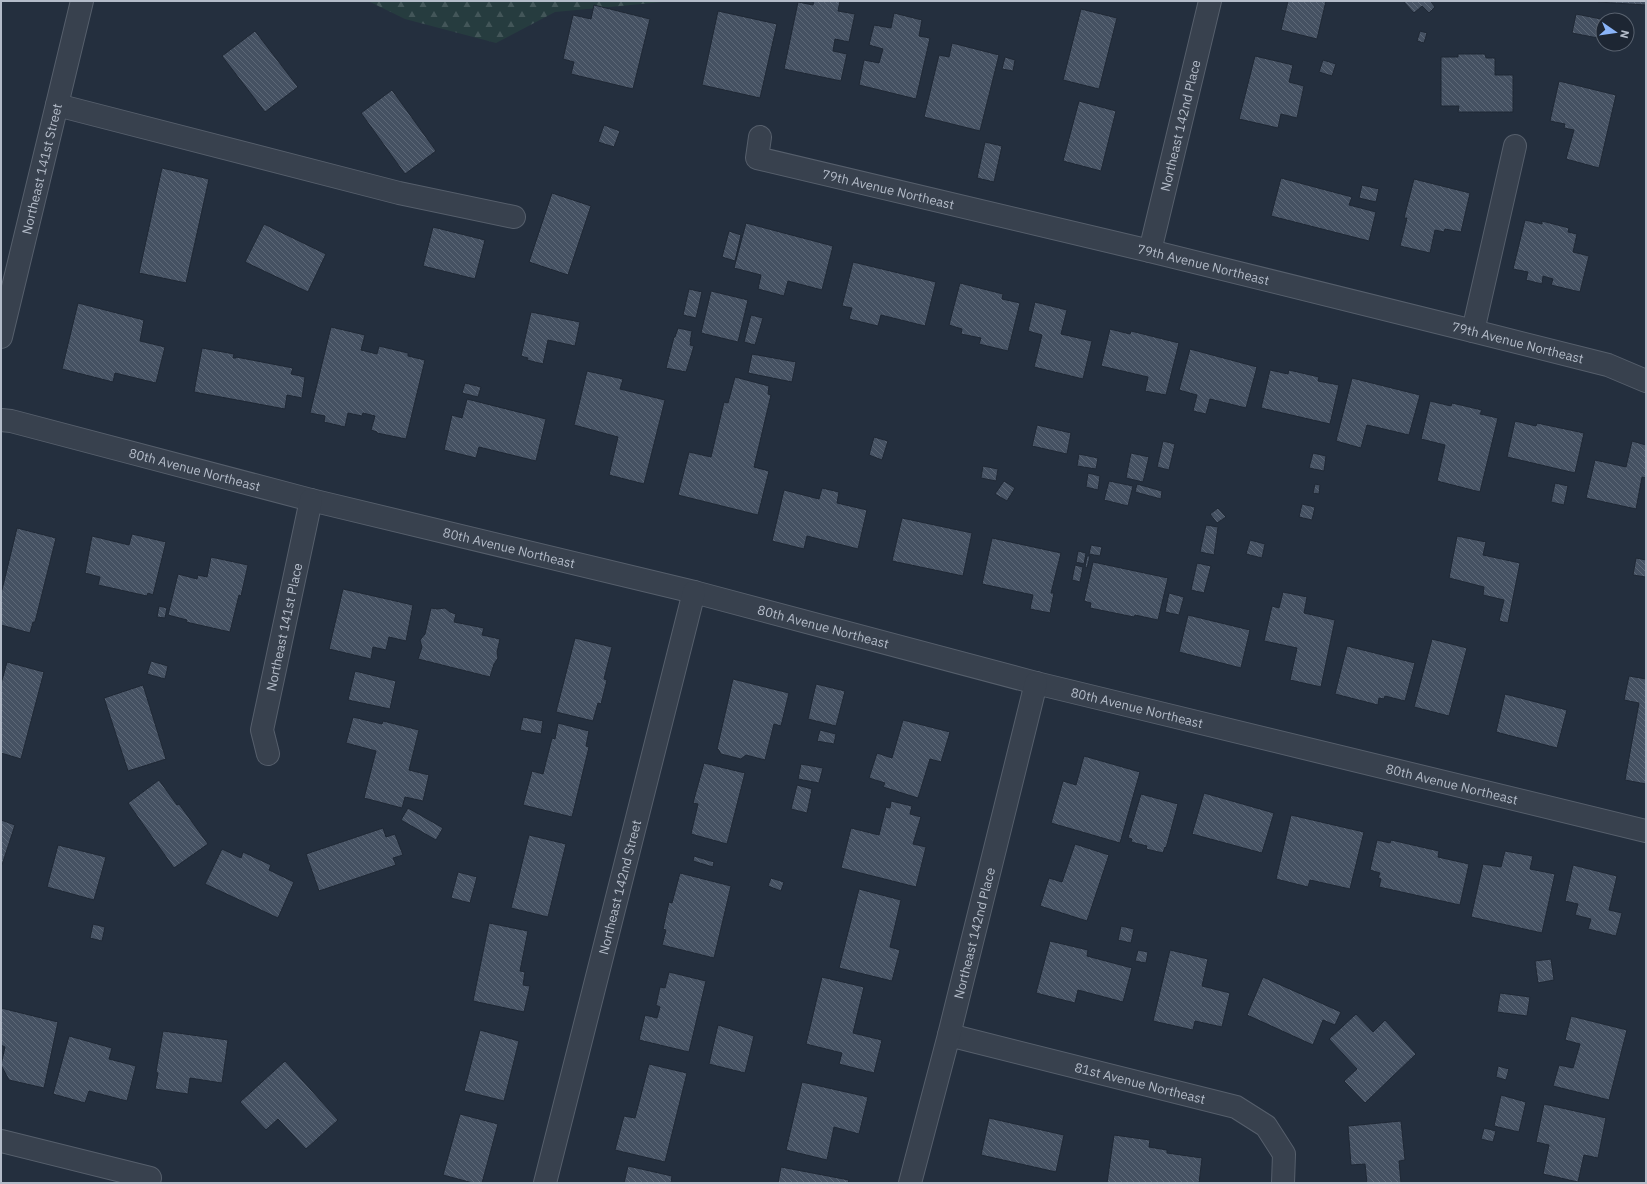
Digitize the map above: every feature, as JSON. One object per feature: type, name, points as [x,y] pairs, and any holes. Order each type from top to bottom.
[{"type":"street","name":"Northeast 141st Street","points":[[1,336],[82,1]]},
{"type":"street","name":"Northeast 142nd Place","points":[[1150,251],[1210,1]]},
{"type":"street","points":[[57,105],[399,193],[514,217]]},
{"type":"street","points":[[1473,331],[1515,146]]},
{"type":"street","name":"79th Avenue Northeast","points":[[758,148],[1150,251],[1608,365],[1646,381]]},
{"type":"street","name":"80th Avenue Northeast","points":[[1,420],[11,421],[312,500],[694,592],[1036,683],[1646,831]]},
{"type":"street","name":"Northeast 141st Place","points":[[268,754],[262,730],[312,500]]},
{"type":"street","name":"Northeast 142nd Street","points":[[545,1183],[694,592]]},
{"type":"street","name":"Northeast 142nd Place","points":[[910,1183],[949,1035],[1036,683]]},
{"type":"street","name":"81st Avenue Northeast","points":[[949,1035],[1236,1107],[1266,1126],[1284,1154],[1283,1183]]},
{"type":"street","points":[[1,1142],[150,1178]]},
{"type":"green space","points":[[368,1],[674,1],[555,12],[496,43],[405,19]]},
{"type":"building","points":[[814,1],[840,1],[838,11],[855,14],[849,42],[835,39],[833,51],[847,54],[841,81],[784,69],[798,2],[813,5]]},
{"type":"building","points":[[1288,1],[1326,1],[1317,39],[1281,30]]},
{"type":"building","points":[[1403,1],[1430,1],[1435,7],[1429,13],[1422,6],[1414,13]]},
{"type":"building","points":[[1646,1],[1646,5],[1598,2]]},
{"type":"building","points":[[594,5],[650,19],[633,89],[571,74],[574,62],[563,59],[573,15],[591,19]]},
{"type":"building","points":[[1081,9],[1117,18],[1099,89],[1063,80]]},
{"type":"building","points":[[718,11],[777,24],[760,98],[702,85]]},
{"type":"building","points":[[894,13],[922,20],[919,36],[930,38],[916,99],[859,85],[864,60],[879,63],[883,49],[869,45],[874,25],[891,28]]},
{"type":"building","points":[[1576,14],[1595,18],[1595,37],[1572,33]]},
{"type":"building","points":[[255,31],[298,87],[265,112],[222,56]]},
{"type":"building","points":[[1420,31],[1427,33],[1424,43],[1417,41]]},
{"type":"building","points":[[952,43],[999,55],[980,131],[924,117],[939,55],[949,57]]},
{"type":"building","points":[[1458,54],[1485,54],[1486,58],[1495,58],[1495,75],[1513,75],[1513,112],[1458,112],[1459,106],[1441,106],[1441,57],[1458,57]]},
{"type":"building","points":[[1255,56],[1293,65],[1289,82],[1304,86],[1297,118],[1281,114],[1278,128],[1239,119]]},
{"type":"building","points":[[1005,57],[1015,60],[1013,71],[1002,69]]},
{"type":"building","points":[[1323,60],[1336,64],[1332,76],[1319,72]]},
{"type":"building","points":[[1559,81],[1616,95],[1599,168],[1566,159],[1574,130],[1564,128],[1565,124],[1550,121]]},
{"type":"building","points":[[392,90],[436,151],[405,174],[361,113]]},
{"type":"building","points":[[1079,101],[1116,111],[1101,171],[1063,161]]},
{"type":"building","points":[[604,125],[620,131],[614,147],[598,142]]},
{"type":"building","points":[[985,142],[1002,146],[994,182],[977,178]]},
{"type":"building","points":[[162,168],[209,179],[186,283],[139,273]]},
{"type":"building","points":[[1281,178],[1352,197],[1349,205],[1376,212],[1369,241],[1271,216]]},
{"type":"building","points":[[1414,179],[1470,193],[1461,232],[1445,229],[1444,232],[1435,230],[1430,253],[1400,246],[1407,218],[1404,218]]},
{"type":"building","points":[[1362,185],[1379,189],[1376,202],[1359,198]]},
{"type":"building","points":[[552,193],[591,206],[568,275],[529,262]]},
{"type":"building","points":[[1525,220],[1542,224],[1542,221],[1569,228],[1568,232],[1577,234],[1573,252],[1589,256],[1580,292],[1551,285],[1553,279],[1543,276],[1542,284],[1526,280],[1528,272],[1513,269]]},
{"type":"building","points":[[746,223],[833,246],[822,290],[788,281],[784,296],[758,289],[761,275],[734,268]]},
{"type":"building","points":[[264,224],[326,254],[308,292],[245,262]]},
{"type":"building","points":[[433,227],[485,240],[475,279],[423,266]]},
{"type":"building","points":[[729,231],[741,235],[735,261],[722,257]]},
{"type":"building","points":[[853,262],[936,282],[925,326],[881,315],[878,326],[849,319],[852,308],[842,306]]},
{"type":"building","points":[[960,283],[1003,294],[1002,299],[1020,303],[1008,351],[979,344],[981,338],[961,334],[962,329],[949,325]]},
{"type":"building","points":[[689,289],[702,292],[696,318],[683,315]]},
{"type":"building","points":[[711,291],[748,300],[738,342],[701,333]]},
{"type":"building","points":[[1035,302],[1067,310],[1061,334],[1092,341],[1083,379],[1034,367],[1042,335],[1028,331]]},
{"type":"building","points":[[78,303],[144,320],[140,341],[165,347],[156,383],[115,373],[113,382],[62,369]]},
{"type":"building","points":[[531,312],[580,322],[575,346],[548,340],[543,364],[527,360],[528,358],[521,356]]},
{"type":"building","points":[[751,315],[763,318],[755,345],[744,342]]},
{"type":"building","points":[[331,327],[365,335],[361,350],[377,354],[379,346],[408,353],[408,356],[425,360],[406,439],[377,433],[371,430],[375,416],[363,413],[362,416],[348,413],[345,427],[324,422],[325,416],[310,413]]},
{"type":"building","points":[[678,328],[692,331],[690,345],[694,346],[686,372],[666,368],[674,337]]},
{"type":"building","points":[[1110,329],[1130,334],[1131,331],[1179,343],[1166,395],[1145,391],[1148,377],[1101,366]]},
{"type":"building","points":[[202,348],[234,354],[233,358],[236,357],[293,368],[291,374],[305,377],[302,398],[287,395],[285,409],[194,392]]},
{"type":"building","points":[[1190,349],[1257,367],[1246,408],[1210,399],[1206,414],[1193,411],[1197,395],[1179,390]]},
{"type":"building","points":[[752,354],[796,362],[792,382],[748,373]]},
{"type":"building","points":[[1270,370],[1288,374],[1289,370],[1319,377],[1318,381],[1339,385],[1330,424],[1261,408]]},
{"type":"building","points":[[587,371],[623,379],[620,389],[665,400],[644,484],[609,475],[618,437],[574,425]]},
{"type":"building","points":[[735,377],[769,386],[768,394],[771,395],[754,467],[769,471],[758,515],[678,495],[689,452],[711,457],[724,402],[728,403]]},
{"type":"building","points":[[1352,378],[1420,395],[1409,435],[1367,425],[1361,448],[1336,441]]},
{"type":"building","points":[[465,383],[481,387],[478,397],[462,393]]},
{"type":"building","points":[[467,399],[546,419],[536,461],[479,447],[476,458],[444,450],[452,415],[462,418]]},
{"type":"building","points":[[1430,401],[1451,406],[1452,403],[1482,410],[1480,414],[1498,418],[1480,492],[1437,481],[1445,445],[1421,439]]},
{"type":"building","points":[[1515,421],[1536,426],[1537,423],[1584,433],[1575,473],[1507,457]]},
{"type":"building","points":[[1037,425],[1071,433],[1067,454],[1032,446]]},
{"type":"building","points":[[874,437],[888,441],[882,460],[869,455]]},
{"type":"building","points":[[1163,441],[1175,444],[1169,470],[1157,467]]},
{"type":"building","points":[[1632,441],[1646,445],[1646,478],[1642,477],[1636,509],[1586,498],[1595,460],[1626,467]]},
{"type":"building","points":[[1131,453],[1149,457],[1143,482],[1126,478]]},
{"type":"building","points":[[1313,453],[1326,456],[1324,471],[1309,468]]},
{"type":"building","points":[[1079,454],[1098,458],[1096,469],[1077,466]]},
{"type":"building","points":[[983,466],[998,469],[996,481],[981,478]]},
{"type":"building","points":[[1088,473],[1100,476],[1098,490],[1086,487]]},
{"type":"building","points":[[1004,481],[1015,488],[1007,501],[995,494]]},
{"type":"building","points":[[1109,481],[1133,486],[1128,506],[1104,500]]},
{"type":"building","points":[[1555,483],[1568,486],[1564,505],[1551,502]]},
{"type":"building","points":[[1137,484],[1162,491],[1161,499],[1135,492]]},
{"type":"building","points":[[1315,484],[1320,485],[1319,494],[1313,493]]},
{"type":"building","points":[[822,488],[839,492],[837,503],[867,510],[858,549],[807,536],[804,549],[772,541],[784,490],[819,499]]},
{"type":"building","points":[[1302,504],[1315,507],[1312,520],[1299,517]]},
{"type":"building","points":[[1218,508],[1226,517],[1217,523],[1210,514]]},
{"type":"building","points":[[902,518],[972,533],[963,576],[892,561]]},
{"type":"building","points":[[1206,525],[1218,527],[1214,555],[1200,552]]},
{"type":"building","points":[[17,528],[56,538],[35,622],[33,622],[30,633],[1,625],[1,594]]},
{"type":"building","points":[[132,534],[166,542],[153,595],[148,593],[147,596],[98,585],[100,577],[85,573],[92,536],[129,545]]},
{"type":"building","points":[[1457,536],[1486,542],[1483,555],[1520,563],[1508,623],[1499,621],[1504,600],[1483,595],[1484,587],[1449,578]]},
{"type":"building","points":[[992,538],[1061,553],[1051,593],[1054,593],[1050,613],[1030,609],[1033,595],[982,584]]},
{"type":"building","points":[[1250,540],[1265,544],[1262,558],[1246,554]]},
{"type":"building","points":[[1091,545],[1102,547],[1100,556],[1089,554]]},
{"type":"building","points":[[1078,551],[1086,553],[1084,564],[1076,562]]},
{"type":"building","points":[[1087,556],[1090,556],[1087,568],[1085,567]]},
{"type":"building","points":[[211,557],[248,565],[241,596],[239,595],[230,632],[186,622],[187,620],[168,615],[178,574],[197,579],[198,575],[207,577]]},
{"type":"building","points":[[1636,558],[1646,560],[1646,577],[1633,575]]},
{"type":"building","points":[[1093,562],[1168,578],[1158,620],[1135,615],[1134,617],[1090,608],[1091,603],[1084,601]]},
{"type":"building","points":[[1197,563],[1211,566],[1204,593],[1191,590]]},
{"type":"building","points":[[1075,565],[1083,567],[1080,582],[1072,580]]},
{"type":"building","points":[[343,589],[413,605],[406,641],[389,637],[386,650],[373,647],[371,659],[329,649]]},
{"type":"building","points":[[1283,592],[1307,597],[1304,613],[1335,620],[1321,687],[1290,680],[1297,648],[1264,641],[1272,606],[1279,608]]},
{"type":"building","points":[[1169,593],[1184,597],[1179,615],[1165,612]]},
{"type":"building","points":[[159,606],[167,608],[165,618],[157,617]]},
{"type":"building","points":[[431,608],[445,608],[456,614],[454,622],[484,628],[482,635],[500,639],[497,652],[498,658],[494,664],[490,677],[418,659],[422,647],[420,640],[425,634]]},
{"type":"building","points":[[1188,615],[1250,630],[1241,668],[1179,652]]},
{"type":"building","points":[[575,638],[612,647],[604,679],[607,680],[601,704],[598,703],[593,721],[556,712]]},
{"type":"building","points":[[1432,639],[1467,648],[1449,716],[1414,707]]},
{"type":"building","points":[[1347,646],[1415,663],[1405,701],[1385,696],[1384,699],[1379,698],[1378,705],[1335,694]]},
{"type":"building","points":[[151,661],[168,666],[165,679],[147,674]]},
{"type":"building","points":[[7,662],[44,672],[21,759],[1,753],[1,684]]},
{"type":"building","points":[[355,671],[396,681],[390,709],[348,700]]},
{"type":"building","points":[[1629,676],[1646,679],[1646,784],[1625,780],[1639,703],[1624,700]]},
{"type":"building","points":[[733,679],[789,693],[781,726],[774,724],[765,760],[746,755],[741,759],[721,754],[717,749]]},
{"type":"building","points":[[816,684],[845,691],[836,726],[808,719]]},
{"type":"building","points":[[143,685],[166,759],[128,771],[104,698]]},
{"type":"building","points":[[1505,694],[1567,710],[1557,748],[1496,732]]},
{"type":"building","points":[[353,717],[382,724],[383,721],[419,730],[409,770],[429,775],[423,801],[405,797],[402,808],[364,798],[376,751],[346,743]]},
{"type":"building","points":[[523,717],[543,721],[541,734],[520,730]]},
{"type":"building","points":[[903,720],[950,732],[941,762],[930,759],[918,798],[883,787],[885,783],[869,778],[877,753],[892,758]]},
{"type":"building","points":[[558,723],[589,731],[586,746],[589,747],[572,817],[523,805],[532,771],[543,774],[552,738],[555,739]]},
{"type":"building","points":[[820,730],[836,734],[834,744],[817,741]]},
{"type":"building","points":[[1084,756],[1140,772],[1120,843],[1051,823],[1063,781],[1076,785]]},
{"type":"building","points":[[704,763],[745,773],[727,844],[691,834],[698,804],[693,803]]},
{"type":"building","points":[[801,764],[823,768],[819,783],[798,779]]},
{"type":"building","points":[[159,780],[177,805],[179,804],[208,844],[174,868],[128,803]]},
{"type":"building","points":[[797,785],[812,789],[807,813],[791,809]]},
{"type":"building","points":[[1204,793],[1274,813],[1262,853],[1192,834]]},
{"type":"building","points":[[1141,794],[1178,804],[1166,848],[1165,847],[1163,853],[1146,849],[1147,846],[1131,842],[1132,839],[1128,838]]},
{"type":"building","points":[[891,801],[912,806],[910,814],[921,817],[913,844],[926,847],[916,887],[841,868],[851,828],[879,835],[886,807],[890,808]]},
{"type":"building","points":[[408,808],[443,828],[436,840],[401,820]]},
{"type":"building","points":[[1291,815],[1364,832],[1350,889],[1310,880],[1308,887],[1276,879]]},
{"type":"building","points":[[1,820],[15,825],[2,865],[1,865]]},
{"type":"building","points":[[383,828],[386,837],[395,834],[403,855],[393,858],[396,865],[319,891],[306,854]]},
{"type":"building","points":[[529,835],[566,844],[548,917],[511,908]]},
{"type":"building","points":[[1377,840],[1390,843],[1391,840],[1439,851],[1438,857],[1469,864],[1460,905],[1379,887],[1381,879],[1378,878],[1380,873],[1370,870]]},
{"type":"building","points":[[1075,844],[1109,855],[1087,921],[1040,906],[1049,878],[1062,882]]},
{"type":"building","points":[[58,845],[106,857],[94,900],[47,887]]},
{"type":"building","points":[[222,849],[241,858],[243,852],[271,865],[269,870],[294,882],[278,918],[205,884]]},
{"type":"building","points":[[1505,851],[1533,856],[1530,869],[1555,874],[1542,933],[1471,917],[1483,864],[1501,867]]},
{"type":"building","points":[[694,856],[714,862],[713,867],[693,861]]},
{"type":"building","points":[[1573,865],[1617,876],[1609,910],[1622,913],[1616,936],[1588,929],[1591,919],[1575,915],[1578,904],[1565,901]]},
{"type":"building","points":[[458,872],[477,877],[470,903],[451,898]]},
{"type":"building","points":[[680,873],[731,886],[714,958],[662,945],[666,930],[663,929],[669,902],[672,903]]},
{"type":"building","points":[[771,878],[784,882],[781,891],[768,886]]},
{"type":"building","points":[[859,889],[901,900],[890,947],[900,950],[892,981],[839,968]]},
{"type":"building","points":[[489,923],[528,931],[520,971],[525,972],[523,985],[530,986],[524,1012],[473,1001]]},
{"type":"building","points":[[93,924],[105,927],[102,941],[90,938]]},
{"type":"building","points":[[1121,926],[1134,929],[1131,943],[1118,940]]},
{"type":"building","points":[[1050,941],[1088,950],[1087,956],[1132,968],[1123,1002],[1078,990],[1075,1003],[1036,993]]},
{"type":"building","points":[[1138,950],[1148,952],[1146,963],[1135,961]]},
{"type":"building","points":[[1170,950],[1208,959],[1202,986],[1230,993],[1222,1027],[1195,1021],[1193,1030],[1153,1021]]},
{"type":"building","points":[[1551,959],[1554,980],[1538,983],[1535,961]]},
{"type":"building","points":[[669,972],[706,981],[689,1052],[639,1040],[645,1015],[657,1018],[660,1007],[656,1005],[660,987],[665,988]]},
{"type":"building","points":[[822,977],[864,987],[853,1033],[882,1040],[874,1073],[839,1064],[842,1053],[806,1044]]},
{"type":"building","points":[[1263,977],[1341,1012],[1335,1025],[1323,1020],[1313,1045],[1247,1015]]},
{"type":"building","points":[[1500,993],[1530,997],[1527,1016],[1497,1012]]},
{"type":"building","points":[[1,1008],[58,1022],[44,1088],[9,1080],[1,1065],[5,1047],[1,1045]]},
{"type":"building","points":[[1356,1014],[1373,1032],[1385,1020],[1416,1054],[1365,1103],[1344,1081],[1357,1069],[1329,1039]]},
{"type":"building","points":[[1571,1016],[1627,1030],[1609,1100],[1553,1086],[1559,1065],[1573,1068],[1580,1044],[1565,1040]]},
{"type":"building","points":[[718,1025],[754,1036],[745,1073],[709,1064]]},
{"type":"building","points":[[480,1030],[519,1041],[504,1101],[464,1091]]},
{"type":"building","points":[[163,1031],[228,1040],[222,1083],[190,1078],[188,1094],[155,1089],[158,1073],[156,1072]]},
{"type":"building","points":[[69,1036],[112,1048],[109,1059],[136,1066],[127,1101],[89,1091],[85,1103],[53,1094]]},
{"type":"building","points":[[285,1061],[338,1120],[306,1149],[278,1119],[266,1130],[240,1102]]},
{"type":"building","points":[[649,1064],[687,1073],[665,1162],[615,1150],[624,1116],[635,1118]]},
{"type":"building","points":[[1498,1066],[1509,1069],[1506,1080],[1496,1077]]},
{"type":"building","points":[[802,1082],[868,1097],[859,1134],[834,1127],[827,1160],[786,1150]]},
{"type":"building","points":[[1501,1095],[1526,1102],[1519,1132],[1494,1126]]},
{"type":"building","points":[[1544,1104],[1606,1118],[1598,1158],[1584,1155],[1578,1182],[1543,1174],[1549,1145],[1536,1142]]},
{"type":"building","points":[[460,1114],[498,1124],[482,1183],[473,1183],[443,1175]]},
{"type":"building","points":[[989,1118],[1064,1135],[1056,1172],[981,1155]]},
{"type":"building","points":[[1401,1121],[1405,1160],[1399,1161],[1401,1183],[1367,1183],[1365,1164],[1351,1165],[1348,1126]]},
{"type":"building","points":[[1484,1128],[1496,1131],[1493,1142],[1481,1139]]},
{"type":"building","points":[[1114,1135],[1150,1140],[1149,1147],[1167,1150],[1167,1153],[1202,1158],[1199,1183],[1107,1183]]},
{"type":"building","points":[[628,1166],[672,1176],[671,1183],[624,1183]]},
{"type":"building","points":[[781,1167],[849,1180],[848,1183],[778,1183]]}]
